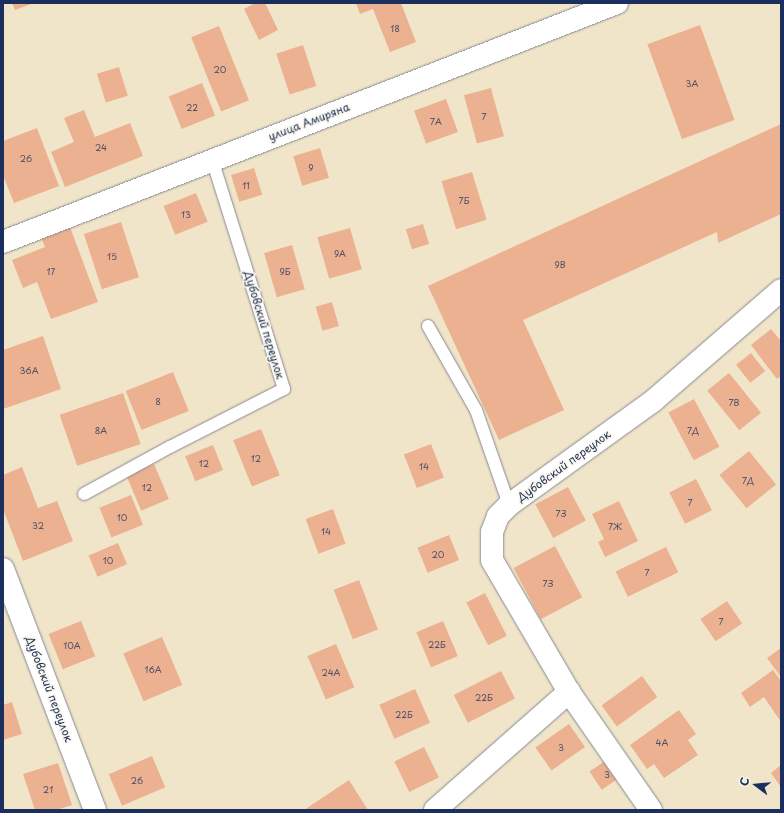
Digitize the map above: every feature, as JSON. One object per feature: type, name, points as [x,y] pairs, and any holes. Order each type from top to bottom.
[{"type":"street","name":"улица Амиряна","points":[[3,242],[212,159],[617,3]]},
{"type":"street","name":"Дубовский переулок","points":[[651,810],[568,692],[492,560],[492,532],[498,516],[509,505],[653,401],[781,290]]},
{"type":"street","name":"Дубовский переулок","points":[[3,569],[95,810]]},
{"type":"street","points":[[435,810],[568,692]]},
{"type":"lane","name":"Дубовский переулок","points":[[84,494],[170,447],[284,389],[212,159]]},
{"type":"lane","points":[[428,326],[476,410],[509,505]]},
{"type":"building","points":[[12,3],[34,3],[15,10]]},
{"type":"building","points":[[255,3],[265,3],[278,30],[259,40],[244,9]]},
{"type":"building","points":[[356,3],[401,3],[416,42],[390,52],[373,9],[360,14]]},
{"type":"building","points":[[700,25],[735,120],[682,139],[647,44]]},
{"type":"building","points":[[219,26],[249,100],[221,111],[191,37]]},
{"type":"building","points":[[303,45],[316,86],[290,95],[276,54]]},
{"type":"building","points":[[119,67],[128,96],[106,102],[97,74]]},
{"type":"building","points":[[202,83],[215,115],[182,129],[169,96]]},
{"type":"building","points":[[491,88],[504,136],[477,144],[464,95]]},
{"type":"building","points":[[446,99],[458,132],[426,144],[414,111]]},
{"type":"building","points":[[84,110],[95,137],[130,123],[143,156],[65,187],[51,152],[74,142],[64,118]]},
{"type":"building","points":[[781,124],[781,214],[718,243],[717,232],[523,320],[564,410],[499,440],[428,286]]},
{"type":"building","points":[[37,128],[59,186],[14,203],[3,175],[3,141]]},
{"type":"building","points":[[320,148],[329,178],[302,186],[293,156]]},
{"type":"building","points":[[254,168],[262,195],[239,202],[231,175]]},
{"type":"building","points":[[472,172],[487,220],[456,229],[441,181]]},
{"type":"building","points":[[196,193],[208,222],[175,235],[164,206]]},
{"type":"building","points":[[121,222],[139,277],[102,289],[84,234]]},
{"type":"building","points":[[423,224],[429,244],[412,249],[406,229]]},
{"type":"building","points":[[70,227],[98,302],[51,319],[37,282],[23,288],[12,260],[45,247],[41,237]]},
{"type":"building","points":[[350,228],[362,269],[329,279],[317,237]]},
{"type":"building","points":[[292,245],[305,289],[277,297],[264,253]]},
{"type":"building","points":[[332,302],[339,326],[323,331],[316,307]]},
{"type":"building","points":[[771,329],[781,341],[781,376],[777,379],[751,345]]},
{"type":"building","points":[[43,336],[61,389],[3,409],[3,350]]},
{"type":"building","points":[[751,353],[765,371],[750,383],[736,365]]},
{"type":"building","points":[[173,372],[189,411],[141,430],[126,391]]},
{"type":"building","points":[[729,373],[761,413],[739,430],[707,391]]},
{"type":"building","points":[[123,393],[141,444],[77,466],[60,415]]},
{"type":"building","points":[[694,399],[719,447],[694,460],[668,413]]},
{"type":"building","points":[[261,429],[280,475],[252,487],[233,440]]},
{"type":"building","points":[[431,444],[444,478],[417,488],[404,454]]},
{"type":"building","points":[[213,445],[223,470],[195,481],[185,456]]},
{"type":"building","points":[[749,451],[776,484],[747,508],[719,475]]},
{"type":"building","points":[[154,464],[169,499],[141,511],[126,476]]},
{"type":"building","points":[[22,467],[38,508],[57,501],[73,541],[23,561],[3,509],[3,475]]},
{"type":"building","points":[[696,479],[712,510],[685,524],[669,493]]},
{"type":"building","points":[[568,487],[586,521],[553,538],[535,504]]},
{"type":"building","points":[[131,495],[143,525],[111,537],[99,508]]},
{"type":"building","points":[[619,501],[638,541],[605,557],[598,542],[604,539],[592,514]]},
{"type":"building","points":[[333,509],[346,544],[318,554],[306,519]]},
{"type":"building","points":[[449,535],[459,560],[428,573],[417,548]]},
{"type":"building","points":[[118,543],[127,564],[98,577],[89,556]]},
{"type":"building","points":[[555,546],[582,597],[541,619],[514,568]]},
{"type":"building","points":[[666,547],[678,572],[628,597],[616,572]]},
{"type":"building","points":[[359,580],[378,629],[353,639],[334,590]]},
{"type":"building","points":[[485,593],[507,636],[488,645],[466,603]]},
{"type":"building","points":[[727,601],[742,623],[716,641],[700,619]]},
{"type":"building","points":[[81,621],[95,656],[63,669],[49,634]]},
{"type":"building","points":[[443,621],[458,656],[431,667],[416,632]]},
{"type":"building","points":[[162,637],[182,685],[144,701],[123,653]]},
{"type":"building","points":[[336,644],[354,687],[326,699],[307,656]]},
{"type":"building","points":[[781,648],[781,677],[767,658]]},
{"type":"building","points":[[773,670],[781,681],[781,722],[764,697],[750,707],[741,693]]},
{"type":"building","points":[[501,671],[515,699],[468,723],[454,695]]},
{"type":"building","points":[[642,676],[657,697],[617,726],[602,705]]},
{"type":"building","points":[[415,689],[430,723],[394,739],[379,705]]},
{"type":"building","points":[[12,702],[22,734],[3,740],[3,705]]},
{"type":"building","points":[[679,710],[696,734],[688,740],[698,755],[664,778],[654,764],[647,769],[630,745]]},
{"type":"building","points":[[569,724],[585,747],[551,770],[535,748]]},
{"type":"building","points":[[424,747],[439,778],[409,792],[394,761]]},
{"type":"building","points":[[152,756],[165,787],[122,806],[109,774]]},
{"type":"building","points":[[611,757],[623,775],[602,790],[589,772]]},
{"type":"building","points":[[58,763],[72,805],[56,810],[35,810],[23,774]]},
{"type":"building","points":[[781,765],[781,787],[771,773]]},
{"type":"building","points":[[349,780],[368,810],[304,810]]}]
